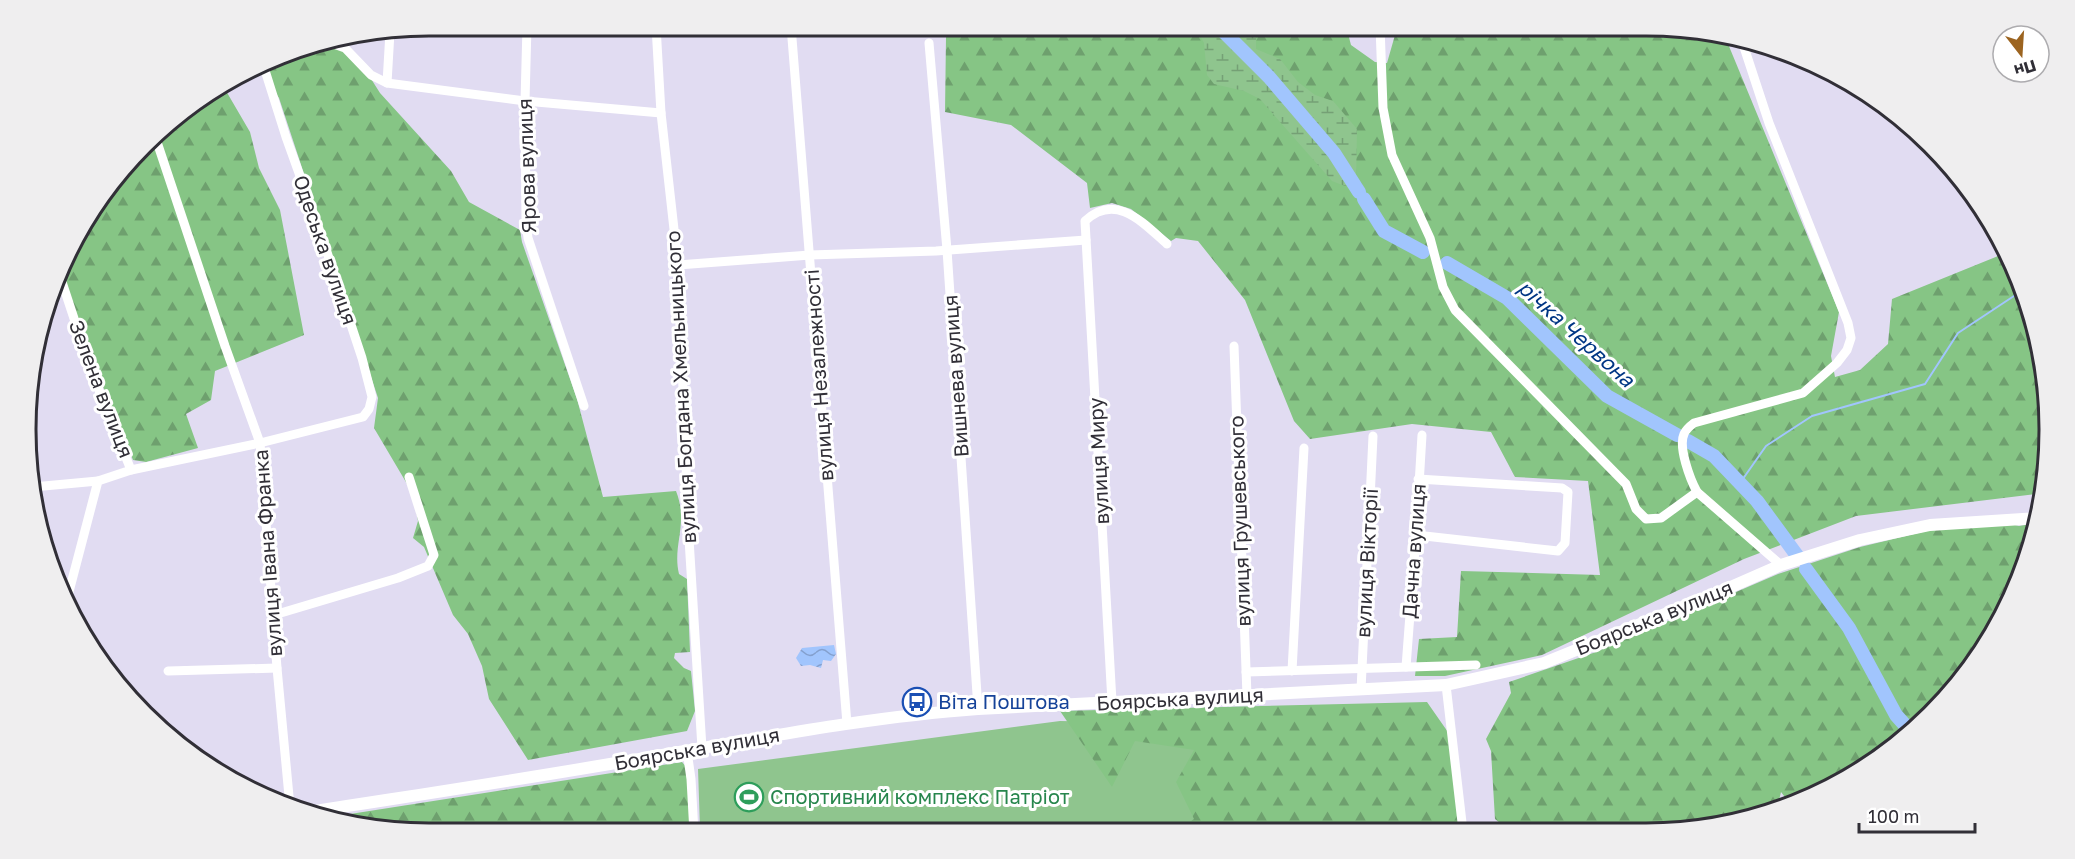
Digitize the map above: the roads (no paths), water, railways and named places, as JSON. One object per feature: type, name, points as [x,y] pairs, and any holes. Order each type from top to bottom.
[{"type":"street","name":"Ярова вулиця","points":[[527,36],[525,101],[528,238],[584,406]]},
{"type":"street","name":"вулиця Богдана Хмельницького","points":[[656,36],[660,113],[678,265],[689,538],[702,748]]},
{"type":"street","name":"вулиця Незалежності","points":[[792,36],[847,724]]},
{"type":"street","points":[[1380,36],[1383,108],[1392,155],[1430,238],[1443,287],[1455,310],[1626,484],[1636,509],[1646,519],[1661,518],[1697,492]]},
{"type":"street","points":[[387,83],[390,38]]},
{"type":"street","name":"Вишнева вулиця","points":[[929,43],[947,250],[978,709]]},
{"type":"street","points":[[341,46],[345,48],[371,75],[387,83],[525,101],[660,113]]},
{"type":"street","points":[[1744,48],[1769,123],[1848,322],[1851,338],[1847,350],[1837,363],[1803,393],[1694,423],[1685,431],[1682,442],[1691,481],[1697,492],[1781,565]]},
{"type":"street","name":"Одеська вулиця","points":[[266,72],[286,138],[349,315],[363,358],[372,397],[369,409],[363,417],[344,422]]},
{"type":"street","name":"вулиця Івана Франка","points":[[158,145],[260,443],[289,797]]},
{"type":"street","name":"вулиця Миру","points":[[1113,702],[1085,221],[1094,213],[1112,209],[1128,213],[1135,216],[1167,244]]},
{"type":"street","points":[[678,265],[810,255],[947,250],[1086,240]]},
{"type":"street","name":"Зелена вулиця","points":[[63,286],[92,374],[131,470]]},
{"type":"street","name":"вулиця Грушевського","points":[[1234,346],[1247,696]]},
{"type":"street","name":"Зелена вулиця","points":[[40,486],[98,482],[131,470],[260,443],[344,422]]},
{"type":"street","name":"Дачна вулиця","points":[[1406,668],[1422,435]]},
{"type":"street","name":"вулиця Вікторії","points":[[1362,690],[1374,436]]},
{"type":"street","points":[[1292,671],[1304,448]]},
{"type":"street","points":[[274,615],[389,581],[428,566],[434,555],[409,477]]},
{"type":"street","points":[[1416,535],[1558,550],[1565,543],[1568,492],[1562,488],[1418,479]]},
{"type":"street","name":"Зелена вулиця","points":[[70,588],[98,482]]},
{"type":"street","name":"Боярська вулиця","points":[[326,809],[924,713],[1446,686],[1544,663],[1781,565],[1860,540],[1930,525],[2028,519]]},
{"type":"street","points":[[1246,672],[1476,665]]},
{"type":"street","points":[[168,671],[277,668]]},
{"type":"street","points":[[1446,686],[1461,823]]},
{"type":"street","points":[[687,751],[693,823]]},
{"type":"water","points":[[834,645],[836,654],[831,661],[823,660],[821,668],[810,665],[801,666],[796,658],[802,648]]},
{"type":"waterway","name":"річка Червона","points":[[1228,36],[1269,77],[1334,153],[1359,192]]},
{"type":"waterway","points":[[1364,199],[1384,231],[1423,252]]},
{"type":"waterway","name":"річка Червона","points":[[1447,263],[1507,298],[1607,396],[1677,435]]},
{"type":"waterway","points":[[1740,483],[1766,446],[1812,416],[1925,384],[1958,333],[2015,295]]},
{"type":"waterway","points":[[1688,441],[1714,456],[1757,501],[1798,557]]},
{"type":"waterway","name":"річка Червона","points":[[1806,569],[1849,628],[1896,715],[1905,725]]},
{"type":"place","name":"Віта Поштова","points":[[917,702]]},
{"type":"place","name":"Спортивний комплекс Патріот","points":[[749,797]]}]
